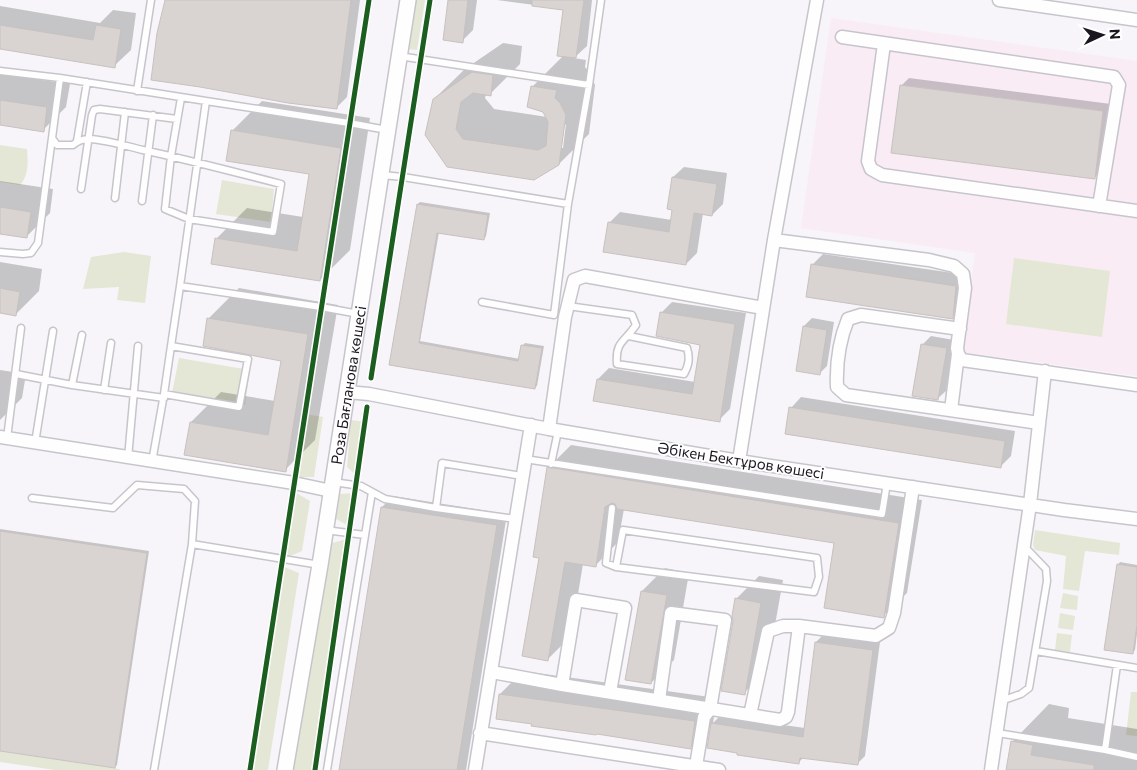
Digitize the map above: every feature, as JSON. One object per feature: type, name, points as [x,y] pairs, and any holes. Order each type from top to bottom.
[{"type":"street","name":"Роза Бағланова көшесі","points":[[285,770],[320,565],[408,0]]},
{"type":"street","points":[[740,461],[774,240],[818,0]]},
{"type":"street","points":[[999,0],[1137,20]]},
{"type":"street","points":[[842,37],[1114,77],[1120,85],[1099,206]]},
{"type":"street","points":[[884,44],[868,161],[871,169],[882,175],[1137,211]]},
{"type":"street","points":[[774,240],[929,260],[954,266],[963,274],[965,288],[951,410]]},
{"type":"street","points":[[554,430],[562,312],[574,280],[586,276],[763,308]]},
{"type":"street","points":[[960,330],[861,315],[848,319],[842,333],[836,369],[837,387],[846,395],[1039,422]]},
{"type":"street","points":[[958,354],[962,360],[971,362],[1137,385]]},
{"type":"street","points":[[991,770],[1030,504],[1045,371]]},
{"type":"street","name":"Әбікен Бектұров көшесі","points":[[346,392],[369,394],[554,430],[740,461],[1104,516],[1137,519]]},
{"type":"street","points":[[475,770],[531,425]]},
{"type":"street","points":[[4,438],[294,483],[332,486]]},
{"type":"street","points":[[750,715],[768,631],[783,626],[799,626],[876,636],[890,628],[894,613],[913,487]]},
{"type":"street","points":[[562,685],[576,600],[625,608],[610,692]]},
{"type":"street","points":[[659,700],[671,613],[725,620],[710,709],[704,717],[696,766]]},
{"type":"street","points":[[492,672],[780,720],[786,717],[788,712],[799,626]]},
{"type":"street","points":[[480,732],[674,767],[696,766],[719,770]]},
{"type":"lane","points":[[137,90],[151,0]]},
{"type":"lane","points":[[562,312],[568,204],[589,85],[601,0]]},
{"type":"lane","points":[[399,56],[589,85]]},
{"type":"lane","points":[[0,71],[87,82],[387,130]]},
{"type":"lane","points":[[0,252],[31,253],[38,243],[60,78]]},
{"type":"lane","points":[[77,142],[87,82]]},
{"type":"lane","points":[[52,138],[57,145],[73,145],[88,139],[121,145],[171,156],[198,162],[280,184],[273,232],[189,219],[165,209],[171,156],[181,98]]},
{"type":"lane","points":[[152,462],[164,396],[206,102]]},
{"type":"lane","points":[[81,189],[94,110],[100,108],[177,119]]},
{"type":"lane","points":[[115,198],[125,112]]},
{"type":"lane","points":[[142,201],[153,115]]},
{"type":"lane","points":[[380,175],[403,177],[568,204]]},
{"type":"lane","points":[[180,286],[321,306],[359,314]]},
{"type":"lane","points":[[482,302],[562,312],[632,316],[636,325],[629,336],[620,342],[616,354],[617,364],[684,374],[688,367],[689,356],[687,348],[629,336]]},
{"type":"lane","points":[[4,438],[16,374],[21,328]]},
{"type":"lane","points":[[35,443],[53,331]]},
{"type":"lane","points":[[72,385],[82,335]]},
{"type":"lane","points":[[104,390],[111,343]]},
{"type":"lane","points":[[128,458],[138,346]]},
{"type":"lane","points":[[16,374],[44,381],[104,390],[164,396],[239,407],[248,359],[170,346]]},
{"type":"lane","points":[[551,464],[554,430]]},
{"type":"lane","points":[[525,459],[882,514],[887,483]]},
{"type":"lane","points":[[436,508],[442,463],[522,476]]},
{"type":"lane","points":[[32,498],[113,508],[137,485],[184,489],[195,501],[192,544],[154,770]]},
{"type":"lane","points":[[332,486],[355,485],[385,498],[436,508],[516,519]]},
{"type":"lane","points":[[327,770],[372,492]]},
{"type":"lane","points":[[612,508],[606,563],[616,567],[814,592],[819,577],[817,558],[623,530],[616,567]]},
{"type":"lane","points":[[325,530],[365,535]]},
{"type":"lane","points":[[192,544],[320,565]]},
{"type":"lane","points":[[1001,701],[1021,694],[1028,688],[1047,581],[1046,569],[1024,546]]},
{"type":"lane","points":[[1036,651],[1137,668]]},
{"type":"lane","points":[[1105,750],[1118,665]]},
{"type":"lane","points":[[997,733],[1137,757]]},
{"type":"shaded area","points":[[831,18],[1137,61],[1137,376],[962,352],[975,253],[801,228]]},
{"type":"green space","points":[[415,0],[425,0],[417,50],[407,49]]},
{"type":"green space","points":[[0,145],[27,149],[28,163],[26,173],[20,185],[0,182]]},
{"type":"green space","points":[[222,180],[274,189],[271,222],[216,214]]},
{"type":"green space","points":[[124,252],[151,256],[145,303],[117,300],[119,287],[83,289],[91,257]]},
{"type":"green space","points":[[1014,258],[1110,271],[1102,337],[1006,324]]},
{"type":"green space","points":[[179,358],[250,370],[245,405],[172,393]]},
{"type":"green space","points":[[305,414],[323,417],[314,477],[295,477]]},
{"type":"green space","points":[[351,420],[365,422],[357,476],[347,467]]},
{"type":"green space","points":[[293,491],[310,501],[302,551],[283,559]]},
{"type":"green space","points":[[354,493],[349,526],[336,519],[340,494]]},
{"type":"green space","points":[[1035,530],[1120,543],[1119,555],[1085,551],[1079,591],[1063,589],[1066,556],[1035,550],[1033,545]]},
{"type":"green space","points":[[347,539],[311,770],[293,770],[332,543]]},
{"type":"green space","points":[[282,566],[299,573],[268,770],[250,770]]},
{"type":"green space","points":[[1063,593],[1078,596],[1077,610],[1060,608]]},
{"type":"green space","points":[[1060,613],[1075,616],[1073,630],[1058,628]]},
{"type":"green space","points":[[1057,633],[1072,635],[1070,652],[1055,650]]},
{"type":"green space","points":[[1131,692],[1137,692],[1137,736],[1126,735]]},
{"type":"green space","points":[[0,751],[121,770],[55,770],[0,762]]},
{"type":"building","points":[[165,0],[351,0],[337,109],[288,103],[151,80],[157,33]]},
{"type":"building","points":[[448,0],[468,0],[463,43],[443,40]]},
{"type":"building","points":[[532,0],[584,0],[576,58],[557,56],[563,10],[532,6]]},
{"type":"building","points":[[0,25],[93,40],[96,25],[121,29],[115,68],[0,49]]},
{"type":"building","points":[[472,72],[493,75],[491,96],[473,93],[461,102],[456,129],[463,139],[538,150],[546,146],[548,122],[543,112],[527,107],[531,86],[557,90],[555,98],[566,115],[559,165],[534,180],[447,167],[425,135],[433,99]]},
{"type":"building","points":[[900,85],[1103,111],[1095,179],[891,153]]},
{"type":"building","points":[[0,100],[47,107],[44,132],[0,125]]},
{"type":"building","points":[[231,130],[341,148],[320,281],[211,264],[215,238],[297,251],[309,174],[226,161]]},
{"type":"building","points":[[672,177],[717,184],[712,216],[694,213],[686,265],[603,252],[608,222],[669,232],[672,210],[667,209]]},
{"type":"building","points":[[417,204],[488,215],[484,240],[437,233],[419,343],[518,361],[521,345],[542,348],[535,389],[389,365]]},
{"type":"building","points":[[0,207],[31,212],[27,238],[0,234]]},
{"type":"building","points":[[811,264],[956,286],[953,319],[806,297]]},
{"type":"building","points":[[0,288],[20,292],[16,316],[0,313]]},
{"type":"building","points":[[660,312],[735,324],[720,422],[593,401],[597,379],[692,394],[700,345],[656,336]]},
{"type":"building","points":[[207,318],[308,334],[286,472],[184,455],[190,422],[268,435],[281,361],[203,346]]},
{"type":"building","points":[[803,326],[827,330],[820,375],[796,371]]},
{"type":"building","points":[[921,344],[947,348],[938,400],[912,396]]},
{"type":"building","points":[[789,407],[1005,441],[1001,468],[785,434]]},
{"type":"building","points":[[547,467],[899,523],[884,618],[824,608],[834,543],[617,509],[615,504],[612,503],[605,507],[596,567],[565,562],[548,661],[522,656],[539,558],[533,557]]},
{"type":"building","points":[[381,507],[497,525],[457,770],[339,770]]},
{"type":"building","points":[[0,531],[147,553],[115,768],[0,751]]},
{"type":"building","points":[[1117,564],[1137,567],[1137,625],[1133,654],[1104,650]]},
{"type":"building","points":[[641,591],[667,595],[651,684],[625,680]]},
{"type":"building","points":[[735,598],[761,603],[745,695],[721,691]]},
{"type":"building","points":[[815,642],[873,650],[858,765],[800,758],[799,764],[737,755],[737,753],[707,748],[711,723],[803,737]]},
{"type":"building","points":[[499,694],[695,721],[691,749],[531,726],[532,724],[496,719]]},
{"type":"building","points":[[1011,741],[1033,745],[1031,755],[1094,765],[1094,770],[1006,770]]},
{"type":"cycle path","points":[[250,770],[369,0]]},
{"type":"cycle path","points":[[371,378],[430,0]]},
{"type":"cycle path","points":[[315,770],[367,407]]}]
